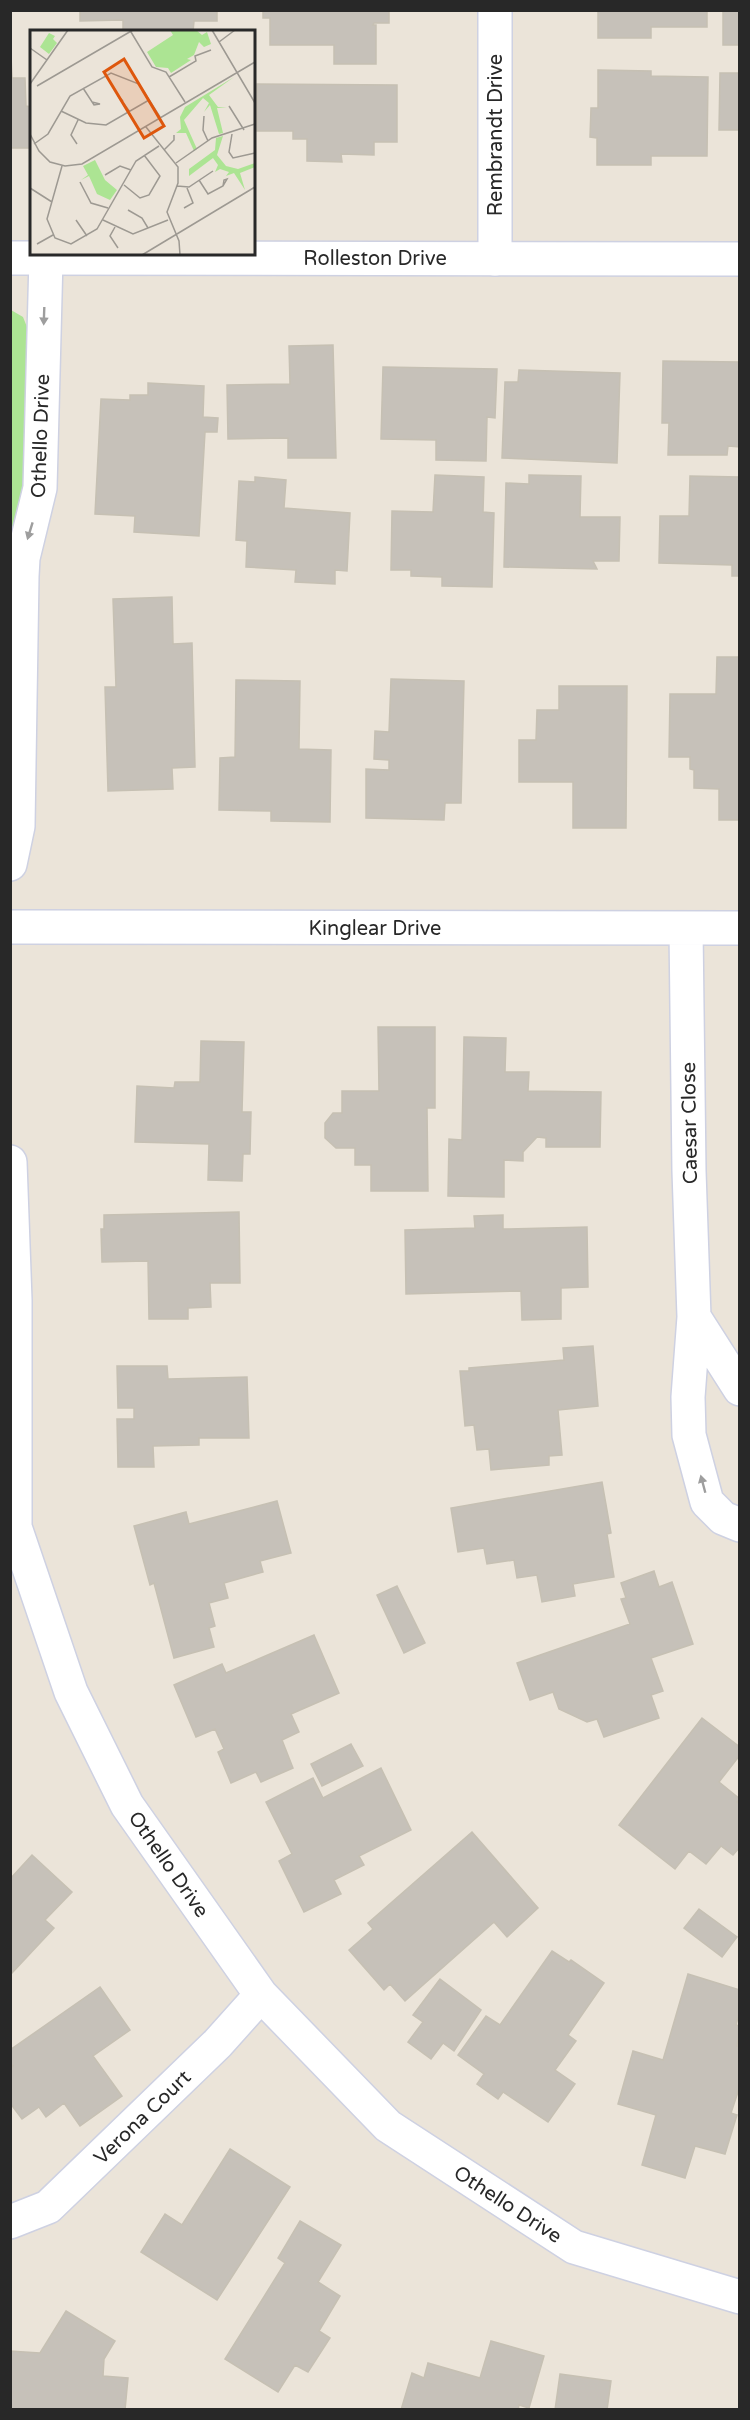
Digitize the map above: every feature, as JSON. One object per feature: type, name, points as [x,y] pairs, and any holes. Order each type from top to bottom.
[{"type":"street","name":"Rembrandt Drive","points":[[495,10],[495,259]]},
{"type":"street","name":"Rolleston Drive","points":[[10,258],[740,260]]},
{"type":"street","name":"Othello Drive","points":[[10,864],[18,826],[23,558],[40,488],[46,258]]},
{"type":"street","name":"Kinglear Drive","points":[[10,927],[740,927]]},
{"type":"street","name":"Caesar Close","points":[[686,928],[689,1171],[694,1317],[687,1397],[689,1435],[707,1502],[723,1518],[740,1525]]},
{"type":"street","name":"Othello Drive","points":[[10,1162],[15,1300],[15,1527],[71,1692],[127,1805],[261,1995],[388,2126],[574,2247],[740,2297]]},
{"type":"street","points":[[694,1317],[740,1389]]},
{"type":"street","name":"Verona Court","points":[[10,2222],[48,2207],[218,2043],[261,1995]]},
{"type":"green space","points":[[11,310],[23,317],[27,327],[29,476],[11,624]]},
{"type":"building","points":[[80,10],[217,10],[217,21],[194,21],[193,30],[123,30],[123,20],[80,21]]},
{"type":"building","points":[[263,10],[389,10],[389,23],[374,23],[373,25],[376,25],[376,64],[334,64],[334,45],[270,45],[270,18],[263,18]]},
{"type":"building","points":[[592,10],[707,10],[707,27],[651,27],[651,38],[598,38],[598,11]]},
{"type":"building","points":[[723,10],[740,10],[740,45],[723,45]]},
{"type":"building","points":[[10,35],[12,78],[25,78],[26,106],[30,107],[30,148],[10,148]]},
{"type":"building","points":[[598,70],[651,71],[651,76],[708,77],[707,156],[651,156],[651,165],[597,165],[597,138],[590,137],[591,108],[598,108]]},
{"type":"building","points":[[720,73],[740,73],[740,130],[719,130]]},
{"type":"building","points":[[257,84],[397,85],[397,142],[374,142],[374,155],[341,154],[342,162],[307,161],[307,139],[293,139],[293,131],[257,131]]},
{"type":"building","points":[[333,345],[336,458],[288,458],[288,438],[228,439],[227,385],[290,384],[289,346]]},
{"type":"building","points":[[663,361],[740,362],[740,447],[728,446],[727,455],[668,455],[669,423],[662,423]]},
{"type":"building","points":[[383,367],[497,369],[495,418],[487,417],[486,461],[436,460],[436,440],[381,439]]},
{"type":"building","points":[[519,370],[620,373],[617,463],[502,458],[505,382],[518,382]]},
{"type":"building","points":[[148,383],[204,386],[203,417],[218,418],[217,432],[205,432],[199,536],[134,532],[135,516],[95,514],[101,399],[130,400],[130,395],[148,395]]},
{"type":"building","points":[[435,475],[484,477],[483,512],[494,513],[492,587],[442,586],[442,577],[411,576],[411,570],[391,570],[392,511],[433,512]]},
{"type":"building","points":[[529,475],[581,476],[580,517],[620,517],[619,561],[593,561],[597,569],[504,567],[506,483],[529,484]]},
{"type":"building","points":[[690,476],[740,477],[740,576],[732,576],[732,565],[659,563],[660,516],[689,516]]},
{"type":"building","points":[[255,477],[286,480],[284,508],[350,513],[347,571],[335,570],[335,584],[295,582],[296,570],[246,567],[247,541],[236,540],[239,481],[255,482]]},
{"type":"building","points":[[172,597],[173,644],[192,643],[195,767],[172,768],[173,789],[108,791],[105,687],[116,687],[113,599]]},
{"type":"building","points":[[717,657],[740,657],[740,820],[719,820],[719,789],[694,788],[694,770],[690,769],[690,757],[669,757],[670,694],[716,694]]},
{"type":"building","points":[[391,679],[464,681],[461,803],[445,803],[444,820],[366,818],[366,769],[389,770],[389,760],[374,759],[375,731],[389,732]]},
{"type":"building","points":[[236,680],[300,681],[299,749],[331,750],[330,822],[271,821],[271,811],[219,810],[220,758],[235,757]]},
{"type":"building","points":[[559,686],[627,686],[626,828],[573,828],[573,782],[519,782],[519,740],[536,740],[537,710],[559,710]]},
{"type":"building","points":[[378,1027],[435,1027],[435,1108],[427,1108],[428,1191],[371,1191],[371,1165],[355,1165],[355,1148],[336,1148],[325,1138],[325,1123],[333,1113],[342,1113],[342,1091],[379,1091]]},
{"type":"building","points":[[464,1037],[506,1038],[505,1072],[529,1072],[528,1091],[601,1092],[600,1147],[546,1147],[546,1138],[537,1137],[523,1152],[523,1161],[504,1160],[504,1197],[448,1196],[449,1139],[462,1140]]},
{"type":"building","points":[[201,1041],[244,1042],[242,1112],[251,1112],[250,1154],[243,1154],[242,1181],[208,1180],[209,1144],[135,1142],[137,1086],[174,1088],[175,1082],[200,1082]]},
{"type":"building","points":[[239,1212],[240,1283],[210,1283],[211,1307],[188,1308],[188,1319],[149,1319],[148,1261],[102,1262],[101,1229],[104,1229],[104,1215]]},
{"type":"building","points":[[503,1215],[503,1229],[587,1227],[588,1287],[561,1288],[561,1319],[522,1320],[521,1291],[406,1294],[405,1230],[475,1228],[474,1216]]},
{"type":"building","points":[[593,1346],[598,1406],[558,1410],[562,1455],[549,1456],[549,1465],[491,1470],[489,1449],[477,1450],[474,1425],[465,1426],[460,1371],[469,1371],[469,1368],[564,1360],[563,1348]]},
{"type":"building","points":[[117,1366],[167,1366],[168,1379],[247,1377],[249,1438],[199,1438],[199,1445],[153,1446],[154,1467],[118,1467],[117,1419],[134,1419],[134,1408],[118,1408]]},
{"type":"building","points":[[602,1482],[611,1533],[607,1534],[614,1577],[573,1584],[575,1596],[542,1602],[537,1575],[517,1578],[514,1560],[487,1564],[484,1548],[458,1552],[451,1508]]},
{"type":"building","points":[[277,1501],[291,1553],[260,1561],[263,1572],[224,1583],[228,1598],[209,1603],[215,1626],[209,1628],[214,1647],[174,1658],[154,1583],[150,1585],[134,1526],[186,1512],[189,1524]]},
{"type":"building","points":[[654,1571],[659,1587],[672,1582],[693,1644],[651,1658],[663,1691],[651,1695],[659,1718],[604,1737],[597,1719],[587,1722],[559,1709],[553,1692],[530,1700],[517,1663],[630,1624],[621,1599],[626,1598],[621,1583]]},
{"type":"building","points":[[397,1586],[425,1643],[404,1653],[377,1595]]},
{"type":"building","points":[[314,1635],[339,1693],[291,1714],[299,1732],[282,1740],[293,1768],[261,1782],[256,1772],[231,1783],[218,1752],[224,1749],[215,1729],[196,1737],[174,1685],[222,1664],[226,1673]]},
{"type":"building","points":[[702,1718],[740,1747],[740,1755],[719,1782],[740,1799],[737,1802],[740,1804],[740,1847],[733,1855],[721,1846],[706,1864],[689,1851],[675,1869],[619,1825]]},
{"type":"building","points":[[351,1744],[363,1766],[322,1786],[311,1764]]},
{"type":"building","points":[[381,1768],[411,1830],[359,1856],[364,1865],[334,1880],[341,1894],[304,1912],[279,1861],[292,1854],[266,1802],[313,1778],[323,1798]]},
{"type":"building","points":[[472,1832],[538,1908],[507,1937],[494,1922],[405,2001],[390,1984],[384,1990],[349,1950],[373,1929],[368,1923]]},
{"type":"building","points":[[32,1855],[72,1892],[45,1920],[54,1928],[10,1975],[10,1879]]},
{"type":"building","points":[[699,1909],[737,1937],[722,1957],[684,1928]]},
{"type":"building","points":[[552,1951],[569,1962],[571,1960],[604,1983],[568,2035],[576,2041],[555,2070],[575,2084],[548,2122],[503,2092],[498,2099],[477,2084],[484,2074],[458,2055],[486,2016],[500,2025]]},
{"type":"building","points":[[688,1974],[740,1990],[740,2011],[736,2025],[740,2026],[737,2046],[740,2046],[740,2086],[731,2113],[737,2115],[725,2154],[695,2146],[685,2178],[642,2165],[656,2115],[618,2104],[633,2051],[663,2060]]},
{"type":"building","points":[[440,1979],[481,2010],[454,2051],[443,2043],[431,2059],[408,2042],[423,2022],[413,2015]]},
{"type":"building","points":[[100,1987],[130,2030],[93,2056],[122,2096],[80,2126],[64,2103],[46,2117],[39,2107],[22,2119],[10,2103],[10,2068],[13,2066],[10,2063],[10,2050]]},
{"type":"building","points":[[230,2149],[290,2187],[217,2300],[141,2252],[165,2214],[182,2225]]},
{"type":"building","points":[[300,2221],[341,2245],[318,2282],[340,2296],[319,2331],[330,2338],[308,2372],[295,2365],[278,2392],[225,2359],[285,2263],[278,2258]]},
{"type":"building","points":[[66,2311],[115,2341],[104,2359],[103,2376],[128,2378],[125,2410],[10,2410],[10,2351],[40,2353]]},
{"type":"building","points":[[491,2341],[544,2356],[529,2408],[519,2405],[518,2410],[401,2410],[412,2373],[424,2378],[428,2363],[480,2378]]},
{"type":"building","points":[[560,2374],[611,2381],[607,2410],[555,2410]]}]
